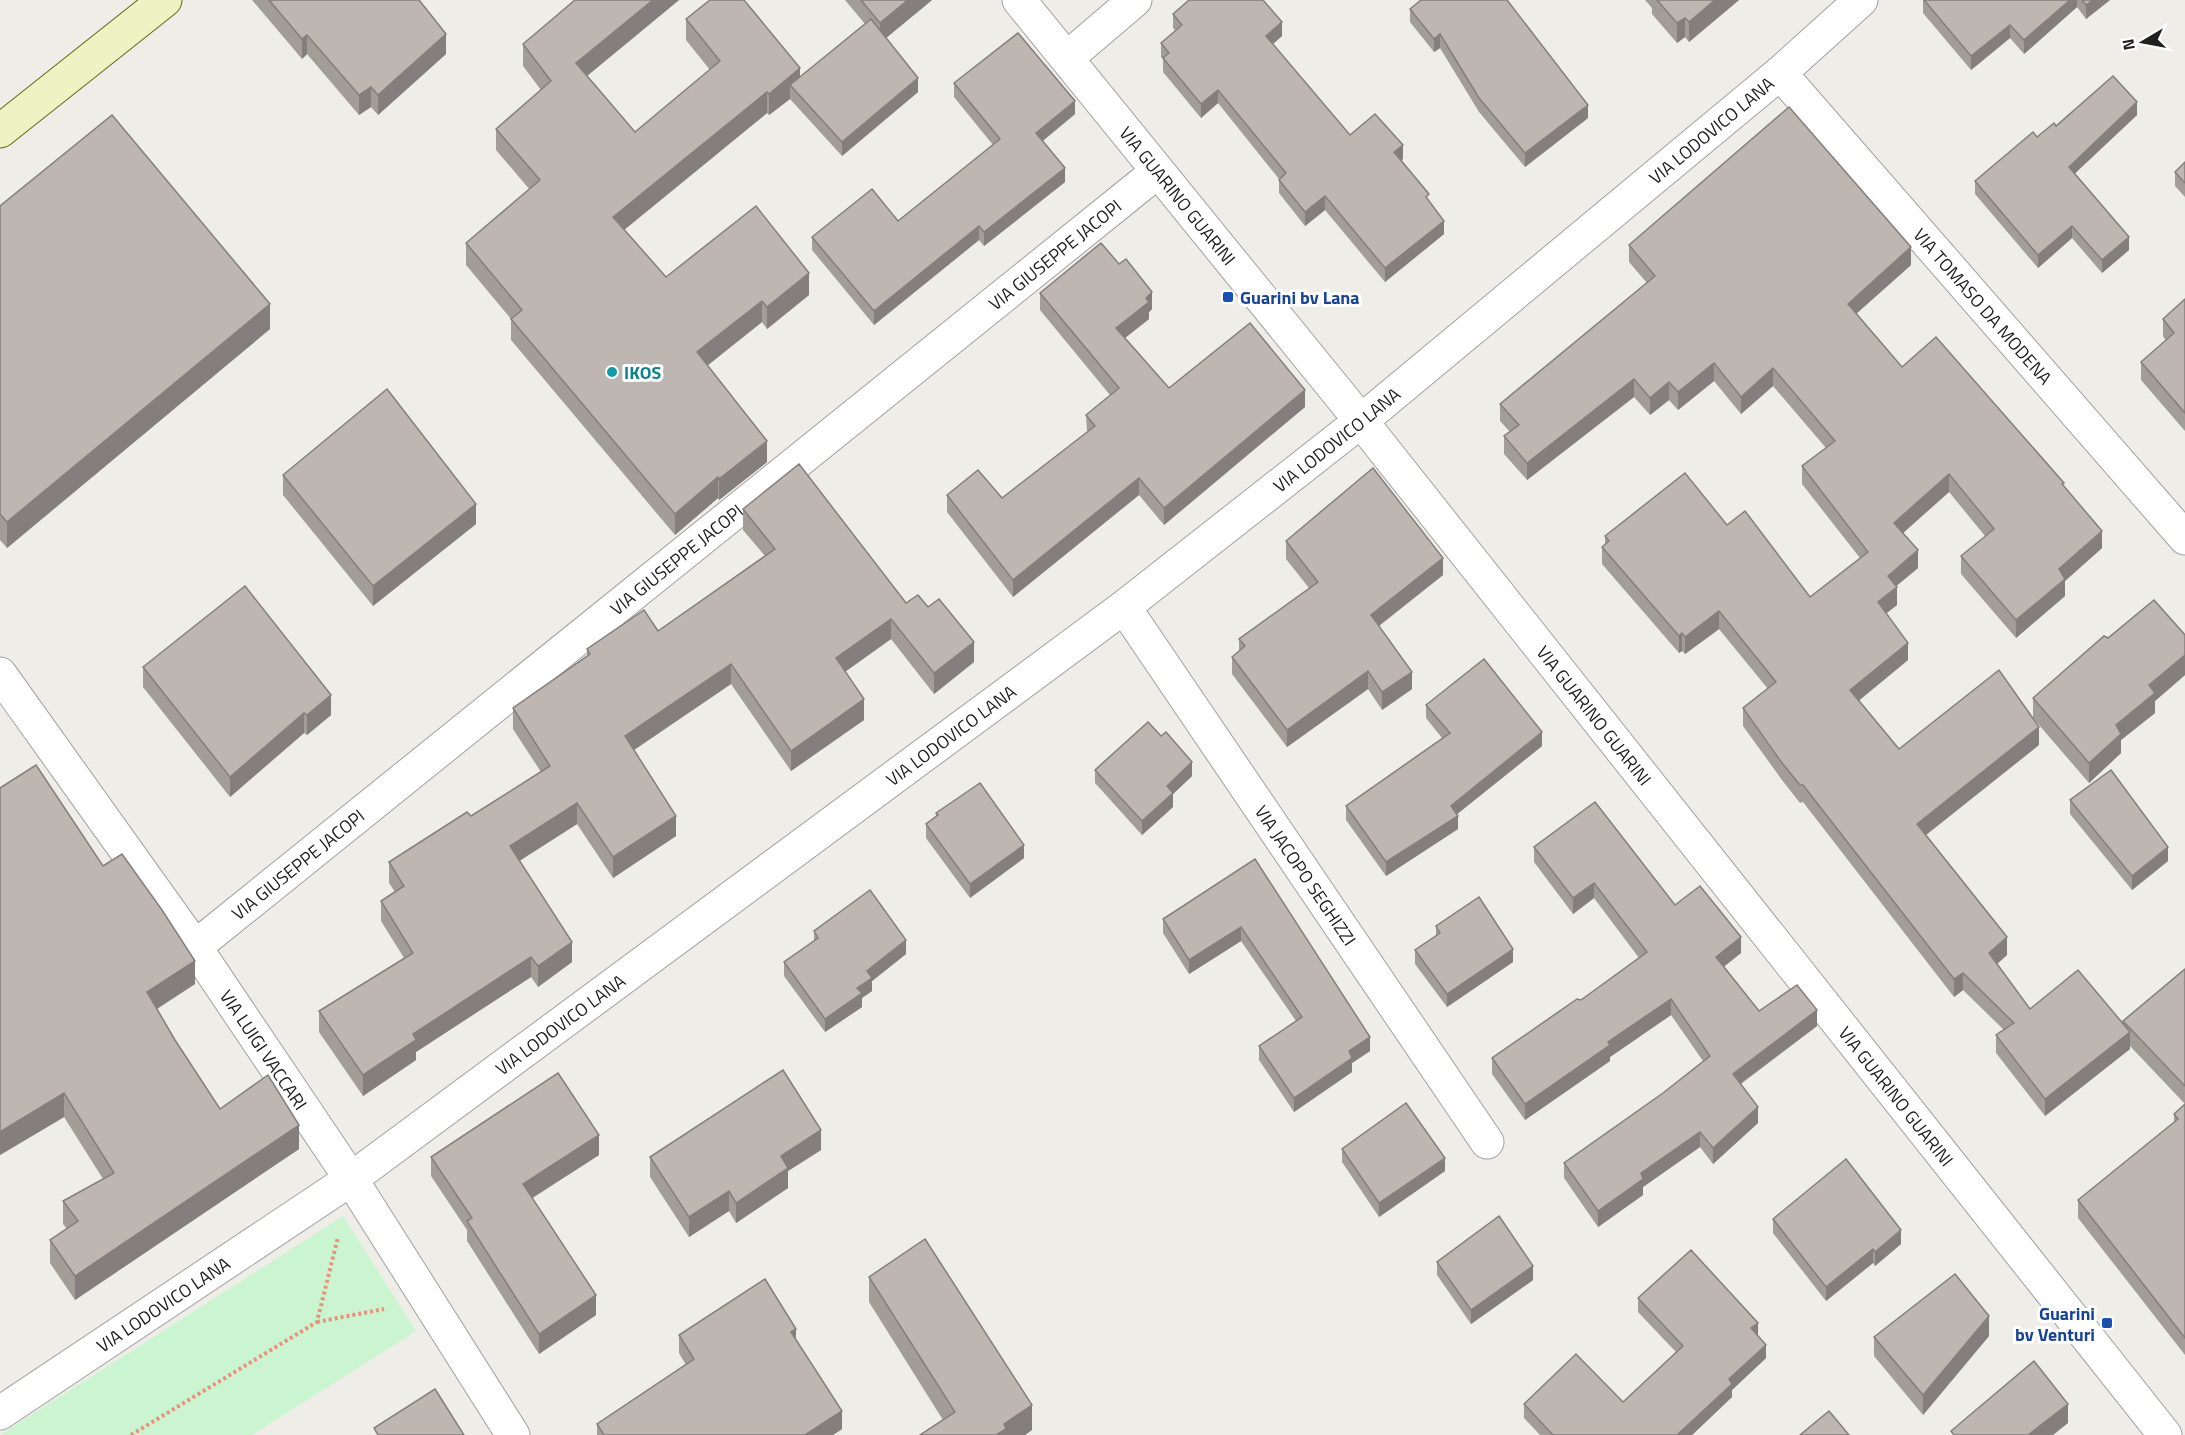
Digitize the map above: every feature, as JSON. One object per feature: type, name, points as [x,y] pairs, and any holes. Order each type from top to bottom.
[{"type":"street","points":[[0,131],[165,0]]},
{"type":"street","name":"VIA GUARINO GUARINI","points":[[1019,0],[1361,421],[2166,1435]]},
{"type":"street","points":[[1067,58],[1135,0]]},
{"type":"street","name":"VIA LODOVICO LANA","points":[[0,1413],[351,1179],[1124,607],[1361,421],[1780,73],[1861,0]]},
{"type":"street","name":"VIA TOMASO DA MODENA","points":[[1780,73],[2185,538]]},
{"type":"street","name":"VIA GIUSEPPE JACOPI","points":[[195,946],[1157,172]]},
{"type":"street","name":"VIA JACOPO SEGHIZZI","points":[[1124,607],[1487,1142]]},
{"type":"street","name":"VIA LUIGI VACCARI","points":[[0,674],[195,946],[351,1179],[513,1435]]},
{"type":"street","points":[[2166,1435],[2185,1418]]},
{"type":"path","points":[[317,1322],[351,1179]]},
{"type":"path","points":[[131,1435],[317,1322],[400,1306],[434,1310]]},
{"type":"green space","points":[[343,1216],[416,1331],[252,1435],[0,1435]]},
{"type":"building","points":[[269,0],[419,0],[446,34],[378,95],[371,87],[359,95],[307,35],[302,39]]},
{"type":"building","points":[[575,0],[653,0],[576,63],[635,132],[720,61],[686,19],[710,0],[744,0],[800,68],[613,217],[666,277],[756,206],[809,273],[767,307],[762,301],[697,352],[767,441],[719,479],[718,477],[675,514],[511,319],[522,310],[466,243],[540,180],[496,129],[551,81],[523,44]]},
{"type":"building","points":[[861,0],[908,0],[880,23]]},
{"type":"building","points":[[1189,0],[1263,0],[1282,22],[1266,36],[1350,135],[1375,114],[1403,145],[1394,152],[1429,194],[1426,197],[1444,221],[1385,268],[1325,196],[1305,212],[1279,180],[1286,173],[1218,90],[1201,104],[1163,58],[1169,53],[1161,43],[1182,25],[1173,14]]},
{"type":"building","points":[[1421,0],[1507,0],[1588,105],[1525,153],[1479,98],[1440,34],[1434,39],[1410,9]]},
{"type":"building","points":[[1657,0],[1715,0],[1689,22],[1685,18],[1677,23]]},
{"type":"building","points":[[1924,0],[2070,0],[2024,40],[2010,25],[1971,56]]},
{"type":"building","points":[[2082,0],[2093,0],[2086,5]]},
{"type":"building","points":[[871,19],[918,78],[842,142],[790,85]]},
{"type":"building","points":[[1018,33],[1075,101],[1036,133],[1065,168],[984,232],[979,226],[874,311],[812,237],[872,189],[898,221],[1000,139],[954,83]]},
{"type":"building","points":[[2113,76],[2137,102],[2069,167],[2129,237],[2102,260],[2072,226],[2038,255],[1975,181],[2033,132],[2037,137],[2054,123],[2056,126]]},
{"type":"building","points":[[1789,107],[1911,247],[1848,304],[1902,367],[1936,337],[2064,483],[2062,484],[2102,531],[2059,569],[2065,579],[2016,620],[1961,556],[1994,529],[1949,474],[1894,523],[1918,550],[1888,576],[1897,587],[1878,602],[1908,643],[1850,690],[1899,749],[1999,670],[2039,727],[1917,824],[2007,937],[1989,953],[2030,1009],[2078,970],[2130,1032],[2045,1099],[1996,1035],[2014,1023],[1963,973],[1954,979],[1803,785],[1800,785],[1782,763],[1743,708],[1776,682],[1719,611],[1685,637],[1682,633],[1679,636],[1602,547],[1609,541],[1605,536],[1685,473],[1727,525],[1745,511],[1810,597],[1868,552],[1802,466],[1835,441],[1773,368],[1741,397],[1714,363],[1678,392],[1669,382],[1650,398],[1634,379],[1527,463],[1504,436],[1519,425],[1500,404],[1655,276],[1629,245]]},
{"type":"building","points":[[112,115],[270,304],[7,522],[0,514],[0,206]]},
{"type":"building","points":[[2185,162],[2185,183],[2175,172]]},
{"type":"building","points":[[1101,243],[1119,264],[1126,259],[1152,292],[1146,298],[1149,302],[1116,328],[1169,388],[1250,323],[1305,390],[1164,508],[1139,478],[1013,580],[947,495],[978,470],[1002,498],[1095,426],[1086,415],[1119,388],[1040,293]]},
{"type":"building","points":[[2185,299],[2185,413],[2141,362],[2174,333],[2163,319]]},
{"type":"building","points":[[387,389],[476,504],[373,586],[283,475]]},
{"type":"building","points":[[799,464],[906,603],[918,595],[928,607],[939,599],[974,642],[934,673],[891,619],[836,658],[864,699],[791,751],[731,664],[625,736],[676,816],[613,857],[577,803],[510,846],[572,942],[538,966],[531,957],[413,1034],[416,1040],[363,1075],[319,1011],[413,953],[381,901],[404,886],[389,862],[467,812],[471,816],[550,766],[513,708],[590,654],[587,649],[644,610],[658,631],[775,549],[743,509]]},
{"type":"building","points":[[1373,468],[1443,558],[1371,615],[1412,672],[1382,692],[1368,671],[1287,730],[1232,657],[1245,646],[1239,639],[1318,582],[1286,541]]},
{"type":"building","points":[[245,586],[331,695],[307,715],[304,713],[230,777],[143,667]]},
{"type":"building","points":[[2154,600],[2185,635],[2185,655],[2149,685],[2155,693],[2116,725],[2121,734],[2089,763],[2033,698],[2104,636],[2108,638]]},
{"type":"building","points":[[1484,659],[1542,732],[1451,806],[1458,816],[1386,862],[1346,806],[1450,733],[1426,705]]},
{"type":"building","points":[[1148,722],[1161,736],[1166,732],[1192,762],[1167,786],[1173,793],[1142,821],[1095,770]]},
{"type":"building","points":[[36,765],[103,866],[122,854],[195,961],[147,992],[220,1109],[268,1075],[299,1125],[75,1276],[50,1240],[78,1221],[63,1201],[114,1173],[64,1093],[0,1132],[0,788]]},
{"type":"building","points":[[2111,770],[2168,847],[2132,876],[2070,800]]},
{"type":"building","points":[[980,783],[1024,845],[970,884],[926,824],[938,815],[936,813]]},
{"type":"building","points":[[1595,802],[1675,905],[1700,886],[1741,937],[1716,957],[1759,1011],[1797,985],[1817,1010],[1733,1074],[1758,1107],[1713,1148],[1700,1132],[1641,1173],[1643,1179],[1598,1211],[1564,1163],[1663,1093],[1710,1056],[1671,999],[1608,1042],[1610,1045],[1525,1104],[1492,1058],[1577,999],[1581,1000],[1647,952],[1594,883],[1573,898],[1534,847]]},
{"type":"building","points":[[1255,859],[1370,1037],[1349,1051],[1352,1058],[1294,1098],[1259,1046],[1302,1017],[1241,927],[1189,960],[1163,919]]},
{"type":"building","points":[[870,890],[906,940],[867,971],[872,978],[857,988],[862,993],[825,1019],[784,962],[818,938],[814,931]]},
{"type":"building","points":[[1479,897],[1513,949],[1447,994],[1415,950],[1440,933],[1436,926]]},
{"type":"building","points":[[2185,969],[2185,1086],[2123,1021]]},
{"type":"building","points":[[783,1070],[821,1130],[781,1156],[788,1168],[736,1203],[729,1191],[689,1217],[650,1157]]},
{"type":"building","points":[[558,1073],[599,1135],[523,1184],[596,1295],[539,1334],[467,1221],[472,1218],[431,1157]]},
{"type":"building","points":[[1406,1103],[1445,1158],[1379,1203],[1342,1149]]},
{"type":"building","points":[[2185,1104],[2185,1338],[2078,1200],[2178,1119],[2174,1114]]},
{"type":"building","points":[[1846,1159],[1901,1230],[1875,1252],[1873,1249],[1826,1287],[1773,1219]]},
{"type":"building","points":[[1499,1216],[1533,1266],[1471,1310],[1437,1262]]},
{"type":"building","points":[[925,1239],[1032,1405],[1004,1424],[1006,1429],[996,1435],[920,1435],[955,1412],[869,1277]]},
{"type":"building","points":[[1691,1250],[1758,1323],[1751,1328],[1766,1345],[1729,1379],[1732,1384],[1677,1435],[1553,1435],[1524,1404],[1576,1354],[1623,1402],[1683,1346],[1638,1298]]},
{"type":"building","points":[[1955,1274],[1989,1316],[1923,1395],[1874,1337]]},
{"type":"building","points":[[765,1279],[796,1329],[791,1332],[842,1411],[805,1435],[604,1435],[597,1424],[694,1359],[679,1335]]},
{"type":"building","points":[[2034,1361],[2068,1404],[2028,1435],[1954,1435],[1951,1431]]},
{"type":"building","points":[[435,1389],[464,1435],[378,1435],[374,1428]]},
{"type":"building","points":[[1829,1411],[1849,1435],[1800,1435]]},
{"type":"place","name":"Guarini bv Lana","points":[[1228,297]]},
{"type":"place","name":"IKOS","points":[[612,372]]},
{"type":"place","name":"Guarini bv Venturi","points":[[2107,1323]]}]
